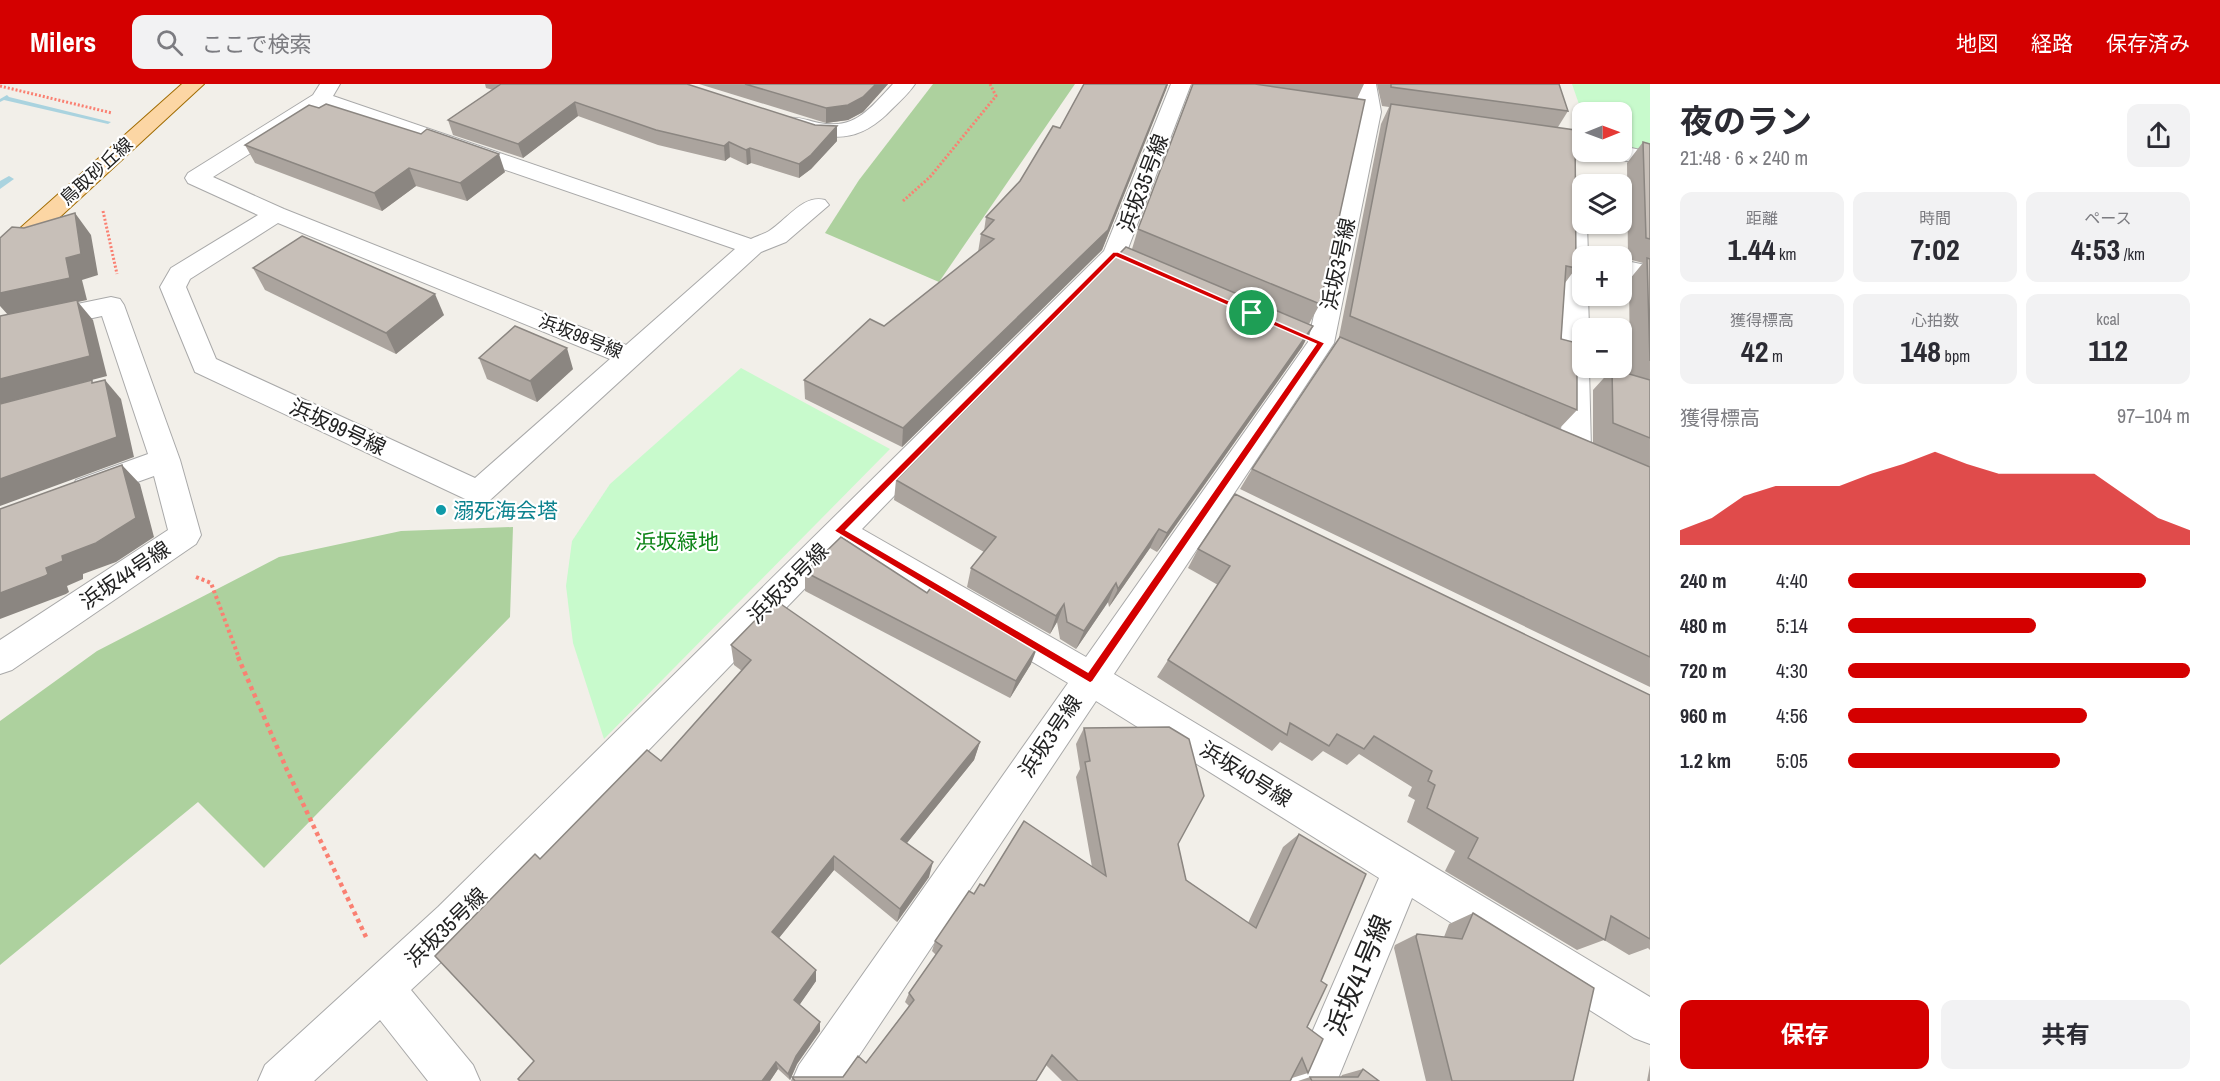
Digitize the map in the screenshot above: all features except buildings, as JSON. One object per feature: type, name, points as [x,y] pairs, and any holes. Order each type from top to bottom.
[{"type":"main road","name":"鳥取砂丘線","points":[[0,259],[194,84]]},
{"type":"street","points":[[780,118],[824,132],[846,132],[863,126],[905,84]]},
{"type":"street","name":"浜坂35号線","points":[[382,988],[461,914],[839,531],[1126,258],[1185,85]]},
{"type":"street","name":"浜坂98号線","points":[[325,92],[752,247],[630,357],[276,214],[196,178],[325,92]]},
{"type":"street","name":"浜坂3号線","points":[[815,1081],[1321,343],[1368,105]]},
{"type":"street","points":[[1508,132],[1572,143]]},
{"type":"street","points":[[1632,155],[1650,159]]},
{"type":"street","points":[[752,247],[777,237],[817,205]]},
{"type":"street","name":"浜坂99号線","points":[[276,214],[180,274],[173,287],[205,365],[478,493],[630,357]]},
{"type":"street","points":[[1632,270],[1650,274]]},
{"type":"street","name":"浜坂44号線","points":[[0,329],[111,305],[126,383],[165,460],[185,535],[0,659]]},
{"type":"street","points":[[1576,450],[1578,306]]},
{"type":"street","points":[[66,496],[165,460]]},
{"type":"street","points":[[1216,494],[1248,510]]},
{"type":"street","name":"浜坂40号線","points":[[839,531],[1090,678],[1650,1022]]},
{"type":"street","name":"浜坂41号線","points":[[1314,1081],[1403,870]]},
{"type":"street","points":[[281,1081],[382,988],[457,1081]]},
{"type":"path","points":[[903,201],[930,177],[996,96],[990,84]]},
{"type":"path","points":[[0,86],[118,114]]},
{"type":"path","points":[[193,576],[212,583],[241,665],[287,770],[364,932],[382,988]]},
{"type":"green space","points":[[933,84],[1075,84],[939,282],[825,233],[859,180]]},
{"type":"green space","points":[[1572,84],[1650,84],[1650,153],[1632,149],[1632,102],[1578,102]]},
{"type":"green space","name":"浜坂緑地","points":[[741,368],[890,449],[604,739],[573,643],[566,586],[572,541],[610,484]]},
{"type":"green space","points":[[513,527],[510,617],[264,868],[198,802],[0,965],[0,721],[97,651],[279,557],[401,531]]},
{"type":"water","points":[[7,95],[111,122],[108,124],[4,100],[0,102],[0,99]]},
{"type":"waterway","points":[[0,186],[9,179]]},
{"type":"place","name":"溺死海会塔","points":[[441,510]]},
{"type":"route","points":[[1115,254],[1252,313],[1321,343],[1090,678],[839,531],[1115,254]]}]
